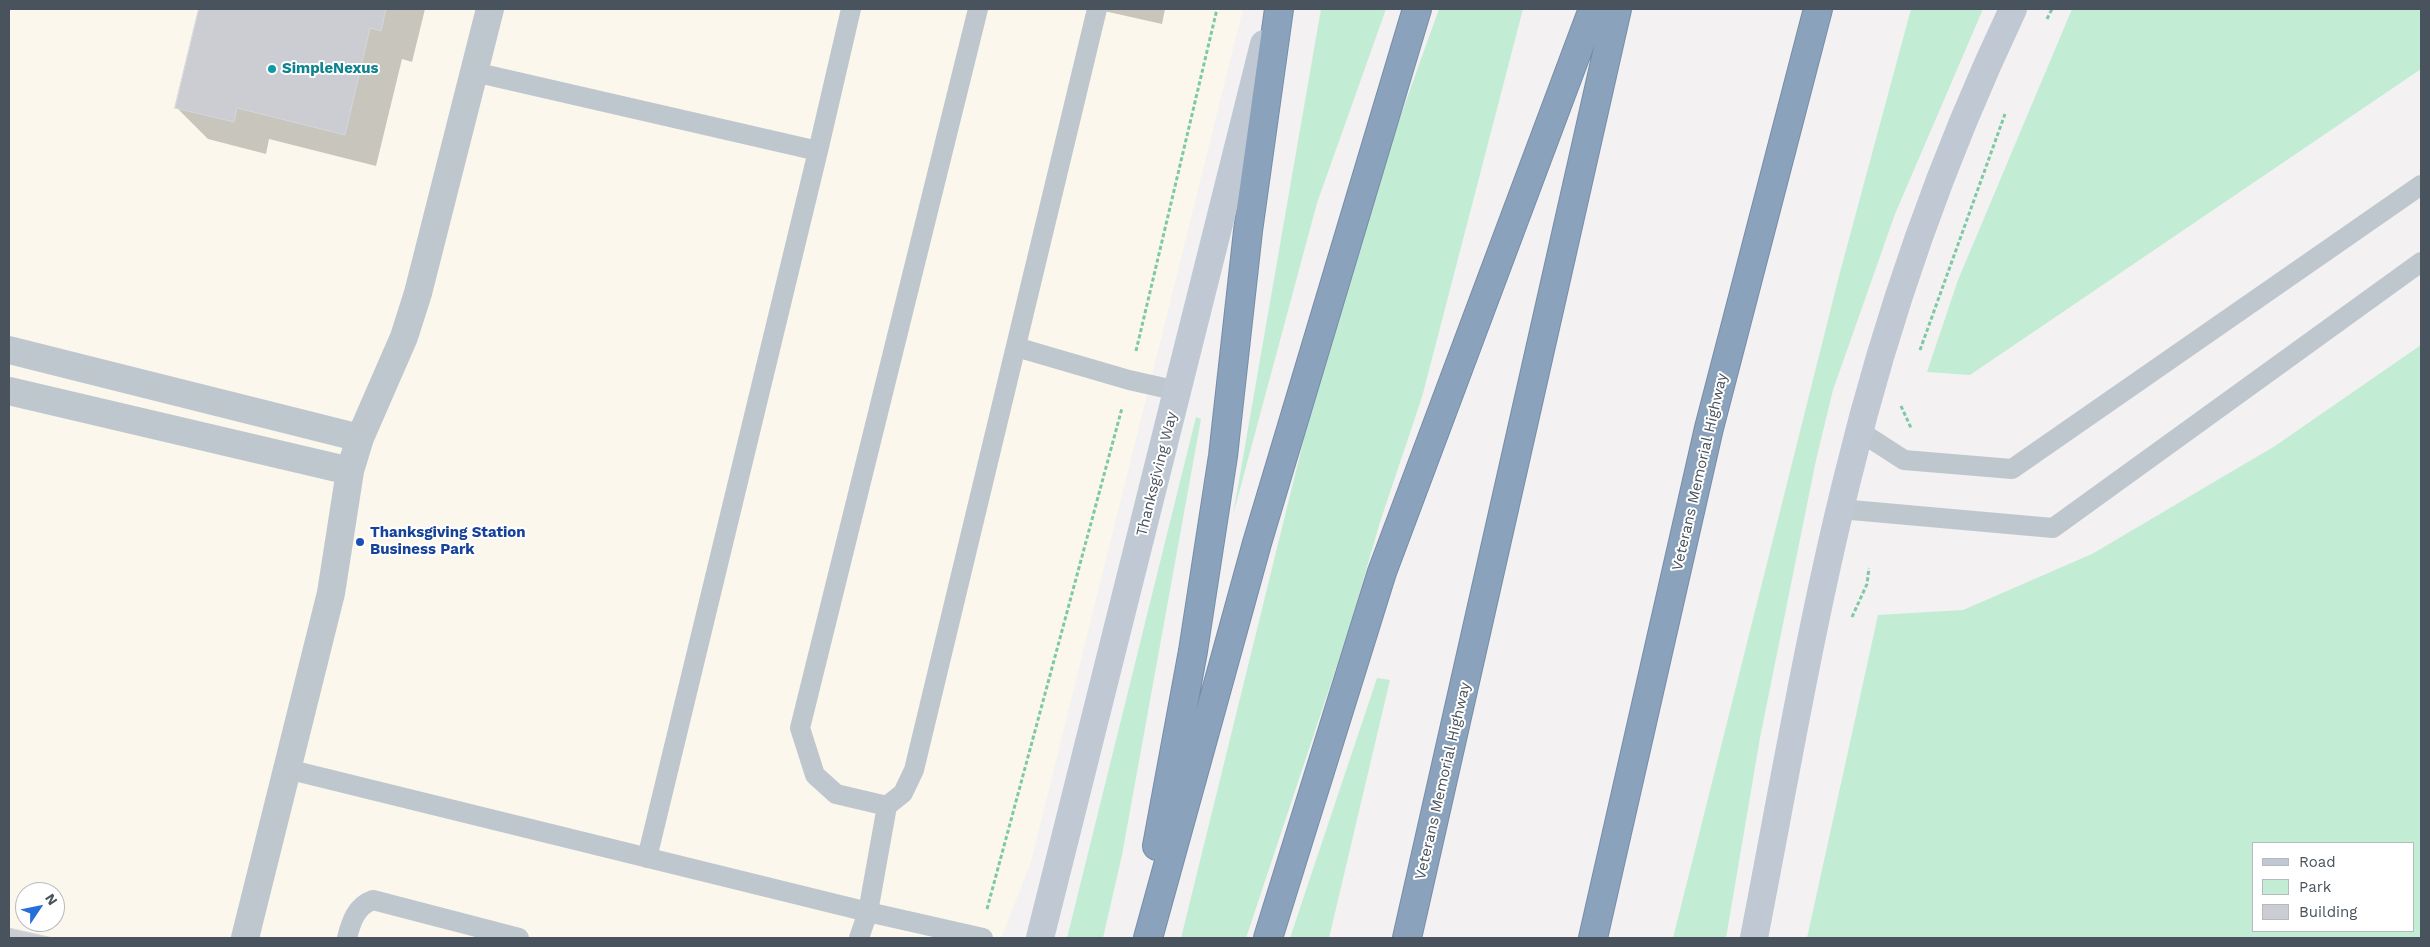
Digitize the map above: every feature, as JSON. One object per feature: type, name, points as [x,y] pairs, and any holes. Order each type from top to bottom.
[{"type":"highway","points":[[1139,938],[1193,651],[1223,456],[1248,231],[1279,9]]},
{"type":"highway","points":[[1148,938],[1257,543],[1417,9]]},
{"type":"highway","points":[[1268,938],[1382,572],[1593,9]]},
{"type":"highway","name":"Veterans Memorial Highway","points":[[1407,938],[1617,9]]},
{"type":"highway","name":"Veterans Memorial Highway","points":[[1593,938],[1709,428],[1818,9]]},
{"type":"main road","name":"Thanksgiving Way","points":[[1040,938],[1273,9]]},
{"type":"main road","points":[[1754,938],[1826,570],[1873,381],[1928,208],[1982,74],[2013,9]]},
{"type":"street","points":[[245,938],[331,593],[350,471],[360,438],[404,337],[418,293],[490,9]]},
{"type":"street","points":[[9,350],[360,438]]},
{"type":"street","points":[[9,391],[350,471]]},
{"type":"lane","points":[[647,858],[818,151],[850,9]]},
{"type":"lane","points":[[887,806],[836,794],[815,775],[800,728],[978,9]]},
{"type":"lane","points":[[859,938],[868,912],[887,806],[903,793],[914,770],[1097,9]]},
{"type":"lane","points":[[474,72],[818,151]]},
{"type":"lane","points":[[1860,431],[1904,460],[2012,469],[2421,185]]},
{"type":"lane","points":[[1840,509],[2053,528],[2421,262]]},
{"type":"lane","points":[[1016,346],[1129,380],[1178,391]]},
{"type":"lane","points":[[287,769],[981,938]]},
{"type":"lane","points":[[347,938],[357,911],[364,903],[373,900],[519,938]]},
{"type":"path","points":[[981,938],[1129,380],[1217,9]]},
{"type":"path","points":[[2044,25],[2052,9]]},
{"type":"path","points":[[1917,358],[2007,110]]},
{"type":"path","points":[[1900,405],[1912,432]]},
{"type":"shaded area","points":[[9,9],[1243,9],[1030,865],[1001,938],[9,938]]},
{"type":"green space","points":[[1321,9],[1386,9],[1317,203],[1233,515]]},
{"type":"green space","points":[[1439,9],[1523,9],[1422,397],[1380,522],[1349,629],[1246,938],[1181,938],[1327,345],[1374,190]]},
{"type":"green space","points":[[1911,9],[1983,9],[1895,214],[1833,390],[1816,460],[1760,738],[1726,938],[1673,938],[1839,276]]},
{"type":"green space","points":[[2072,9],[2421,9],[2421,69],[1970,375],[1927,372],[1958,280]]},
{"type":"green space","points":[[2421,345],[2421,938],[1807,938],[1878,615],[1963,610],[2092,554],[2275,446]]},
{"type":"green space","points":[[1196,417],[1201,419],[1122,855],[1103,938],[1067,938]]},
{"type":"green space","points":[[1377,678],[1390,680],[1329,938],[1290,938]]},
{"type":"building","name":"SimpleNexus","points":[[199,9],[386,9],[381,31],[370,28],[345,135],[237,108],[234,122],[175,108]]},
{"type":"building","points":[[9,928],[15,929],[15,932],[27,932],[53,938],[9,938]]},
{"type":"place","name":"SimpleNexus","points":[[272,69]]},
{"type":"place","name":"Thanksgiving Station Business Park","points":[[360,542]]}]
